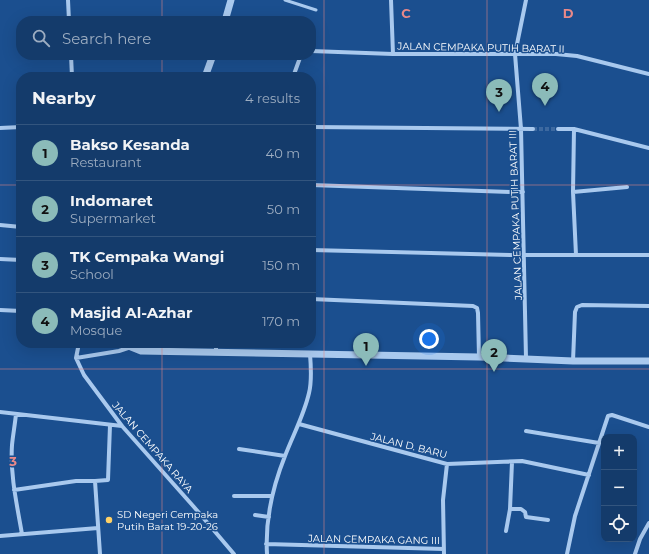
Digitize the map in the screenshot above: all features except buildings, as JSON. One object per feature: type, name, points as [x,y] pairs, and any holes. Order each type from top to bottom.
[{"type":"street","points":[[68,0],[69,16]]},
{"type":"street","points":[[227,16],[231,0]]},
{"type":"street","points":[[391,0],[393,54]]},
{"type":"street","name":"JALAN CEMPAKA PUTIH BARAT III","points":[[526,0],[515,54],[521,129],[527,330],[526,358]]},
{"type":"street","name":"JALAN CEMPAKA PUTIH BARAT II","points":[[316,51],[393,54],[556,54],[577,56],[649,74]]},
{"type":"street","points":[[71,60],[72,72]]},
{"type":"street","points":[[207,72],[211,60]]},
{"type":"street","points":[[295,72],[299,60]]},
{"type":"street","points":[[0,128],[16,127]]},
{"type":"street","points":[[316,127],[533,129]]},
{"type":"street","points":[[558,129],[574,129],[649,148]]},
{"type":"street","points":[[574,129],[573,192],[576,254]]},
{"type":"street","points":[[316,185],[523,192]]},
{"type":"street","points":[[573,192],[627,187]]},
{"type":"street","points":[[0,225],[16,227]]},
{"type":"street","points":[[316,250],[649,255]]},
{"type":"street","points":[[0,259],[16,260]]},
{"type":"street","points":[[316,299],[473,306],[476,308],[478,313],[479,356]]},
{"type":"street","points":[[573,361],[575,312],[577,307],[582,305],[649,306]]},
{"type":"street","points":[[0,310],[16,311]]},
{"type":"street","points":[[79,348],[76,358],[110,353],[122,348]]},
{"type":"street","points":[[135,348],[141,351],[479,356],[573,361],[649,361]]},
{"type":"street","points":[[266,554],[272,496],[285,456],[299,424],[310,393],[310,354]]},
{"type":"street","name":"JALAN CEMPAKA RAYA","points":[[76,358],[84,375],[122,426],[234,554]]},
{"type":"street","points":[[0,412],[122,426]]},
{"type":"street","points":[[16,414],[12,452],[14,490],[22,534]]},
{"type":"street","points":[[567,554],[572,527],[608,416],[610,414],[649,427]]},
{"type":"street","name":"JALAN D. BARU","points":[[299,424],[446,464],[522,461],[589,475]]},
{"type":"street","points":[[14,490],[76,481],[108,480],[110,425]]},
{"type":"street","points":[[526,431],[599,443]]},
{"type":"street","points":[[239,449],[285,456]]},
{"type":"street","points":[[506,531],[510,509],[512,462]]},
{"type":"street","name":"JALAN CEMPAKA GANG III","points":[[266,544],[444,552],[443,500],[446,464]]},
{"type":"street","points":[[95,481],[100,554]]},
{"type":"street","points":[[234,496],[272,496]]},
{"type":"street","points":[[510,509],[521,509],[525,512],[526,517],[548,520]]},
{"type":"street","points":[[255,515],[269,518]]},
{"type":"street","points":[[635,554],[640,539],[649,523]]},
{"type":"street","points":[[0,536],[98,528]]},
{"type":"lane","points":[[285,0],[316,10]]},
{"type":"tunnel","points":[[533,129],[558,129]]},
{"type":"place","name":"Masjid Al-Azhar","points":[[545,106]]},
{"type":"place","name":"TK Cempaka Wangi","points":[[499,112]]},
{"type":"place","name":"Bakso Kesanda","points":[[366,366]]},
{"type":"place","name":"Indomaret","points":[[494,372]]},
{"type":"place","name":"SD Negeri Cempaka Putih Barat 19-20-26","points":[[109,520]]}]
